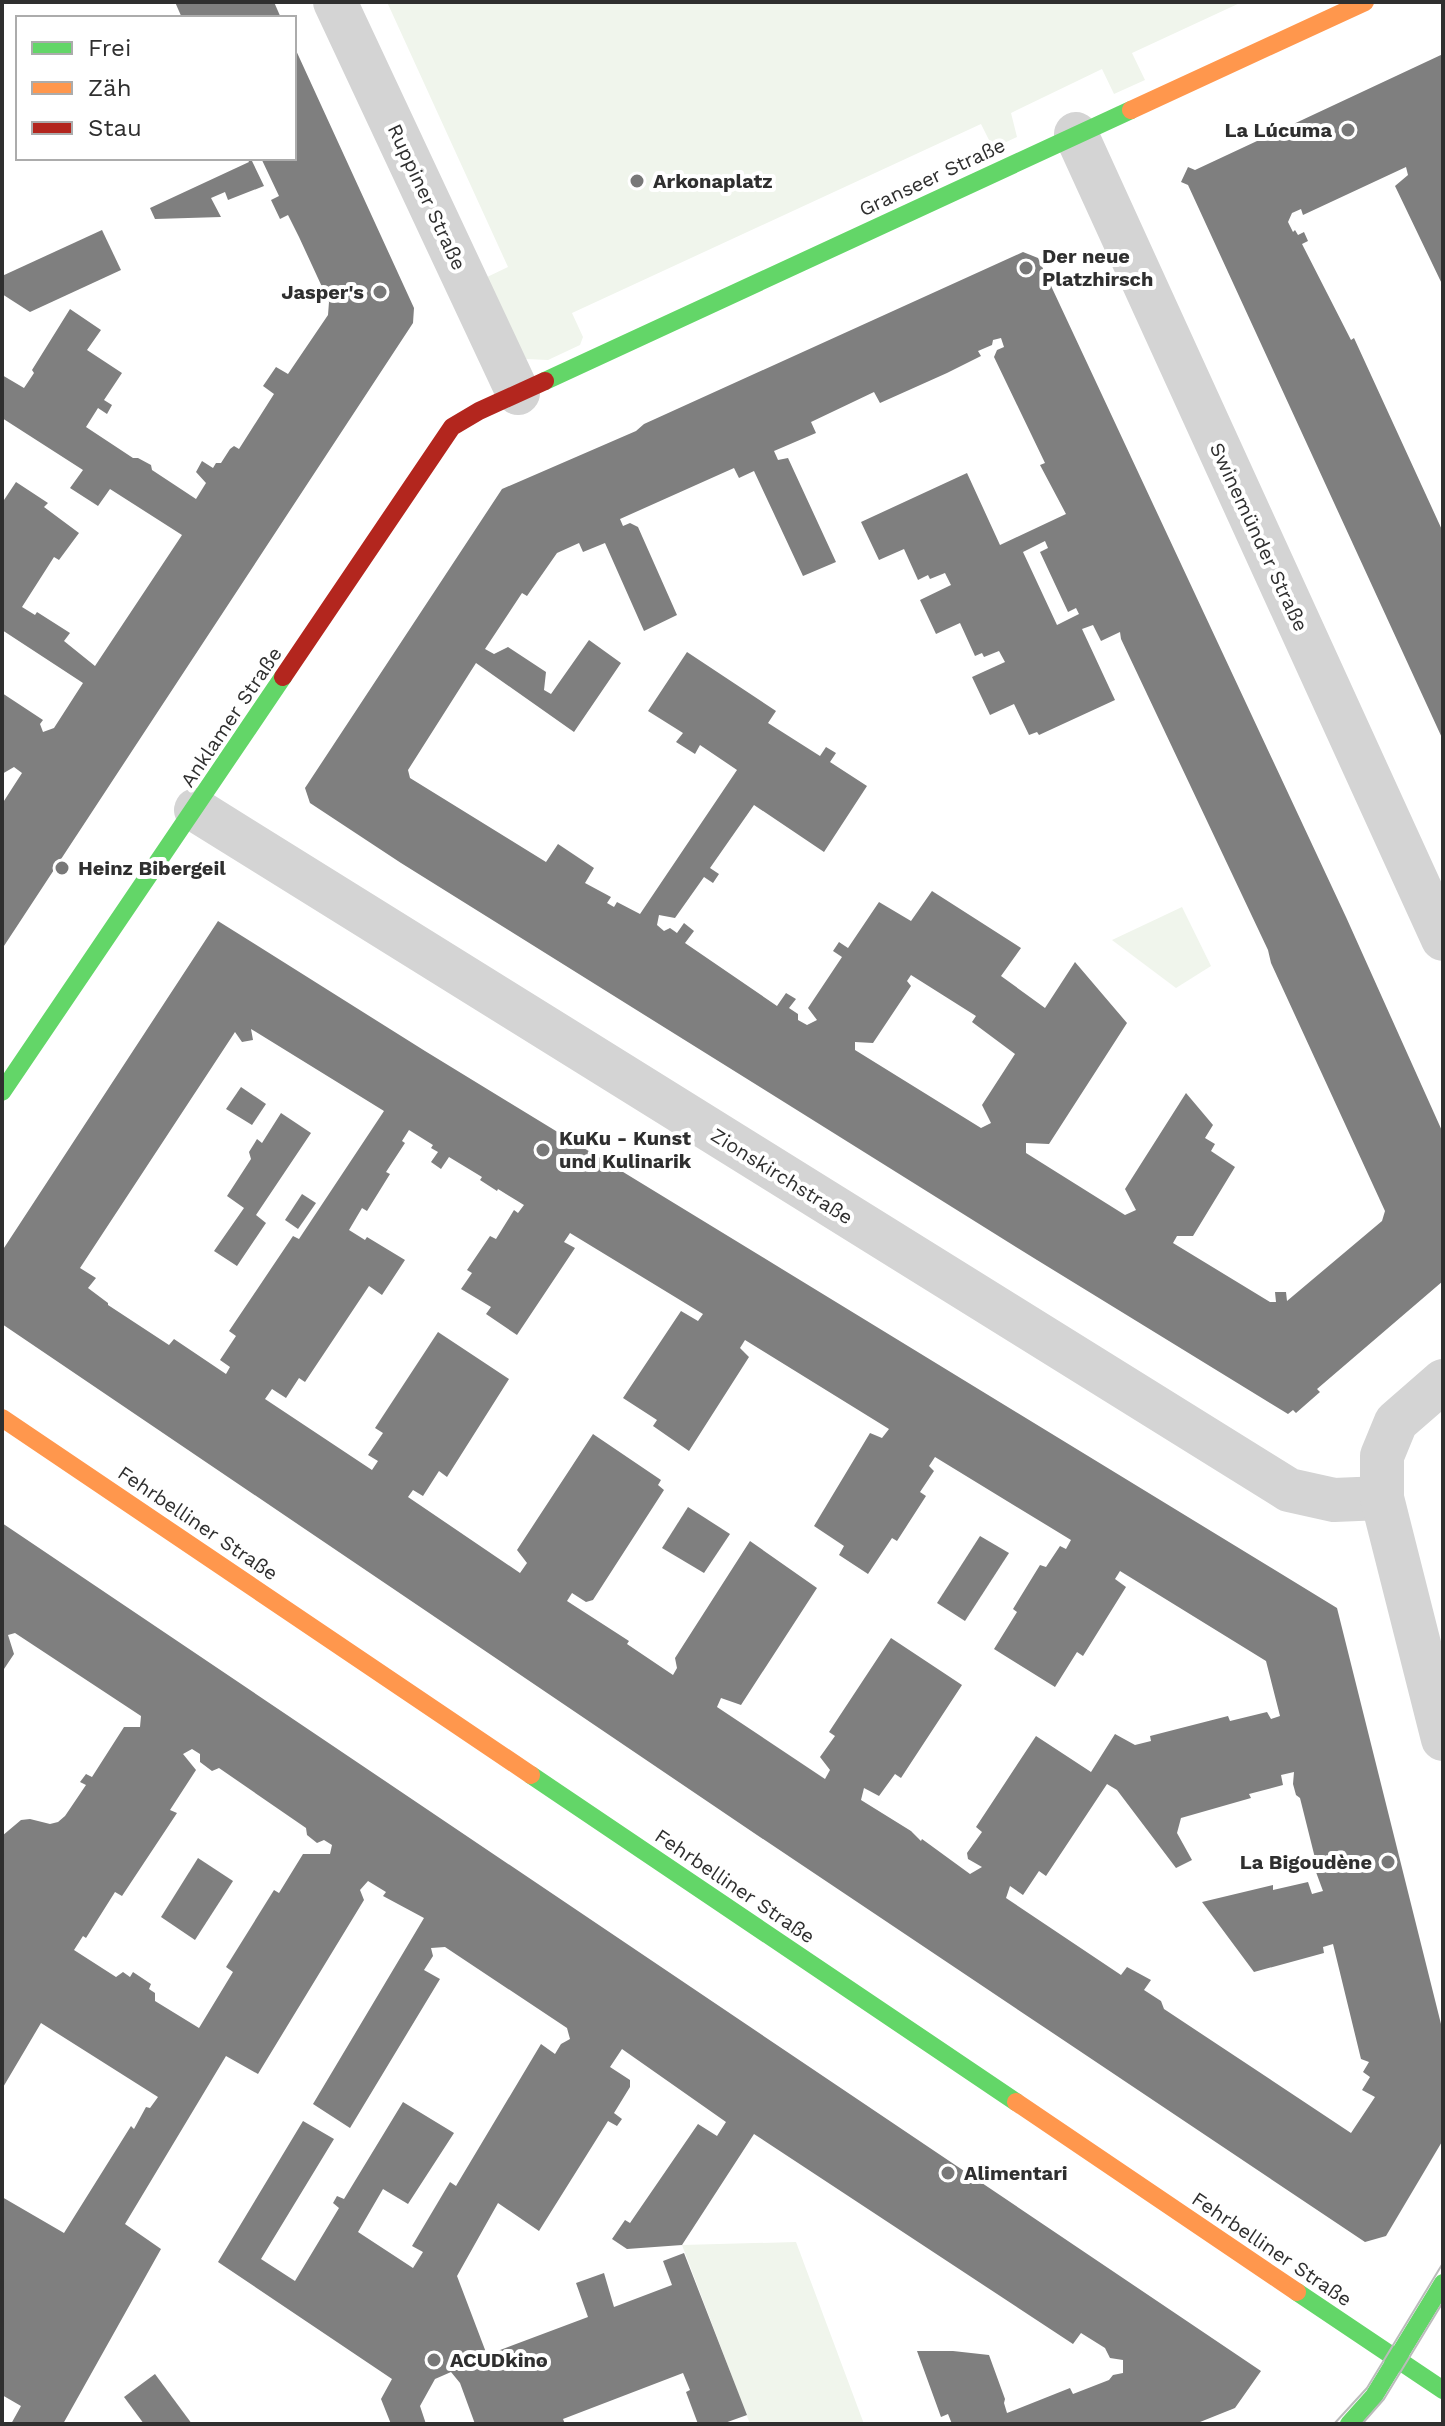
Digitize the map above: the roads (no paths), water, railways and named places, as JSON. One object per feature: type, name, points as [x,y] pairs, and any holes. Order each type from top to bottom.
[{"type":"street","name":"Ruppiner Straße","points":[[335,2],[518,393]]},
{"type":"street","name":"Granseer Straße","points":[[518,393],[1365,2]]},
{"type":"street","name":"Swinemünder Straße","points":[[1076,134],[1443,939]]},
{"type":"street","name":"Anklamer Straße","points":[[2,1092],[196,810],[452,427],[518,393]]},
{"type":"street","name":"Zionskirchstraße","points":[[196,810],[1289,1490],[1334,1500],[1382,1498]]},
{"type":"street","points":[[1443,1381],[1396,1422],[1382,1456],[1382,1498],[1443,1739]]},
{"type":"street","name":"Fehrbelliner Straße","points":[[2,1418],[1443,2390]]},
{"type":"street","points":[[1349,2424],[1374,2396],[1443,2283]]},
{"type":"tram line","points":[[1334,2424],[1367,2388],[1443,2263]]},
{"type":"tram line","points":[[1362,2424],[1384,2399],[1443,2302]]},
{"type":"place","name":"La Lúcuma","points":[[1348,130]]},
{"type":"place","name":"Arkonaplatz","points":[[637,181]]},
{"type":"place","name":"Der neue Platzhirsch","points":[[1026,268]]},
{"type":"place","name":"Jasper's","points":[[380,292]]},
{"type":"place","name":"Heinz Bibergeil","points":[[62,868]]},
{"type":"place","name":"KuKu - Kunst und Kulinarik","points":[[543,1150]]},
{"type":"place","name":"La Bigoudène","points":[[1388,1862]]},
{"type":"place","name":"Alimentari","points":[[948,2173]]},
{"type":"place","name":"ACUDkino","points":[[434,2360]]}]
